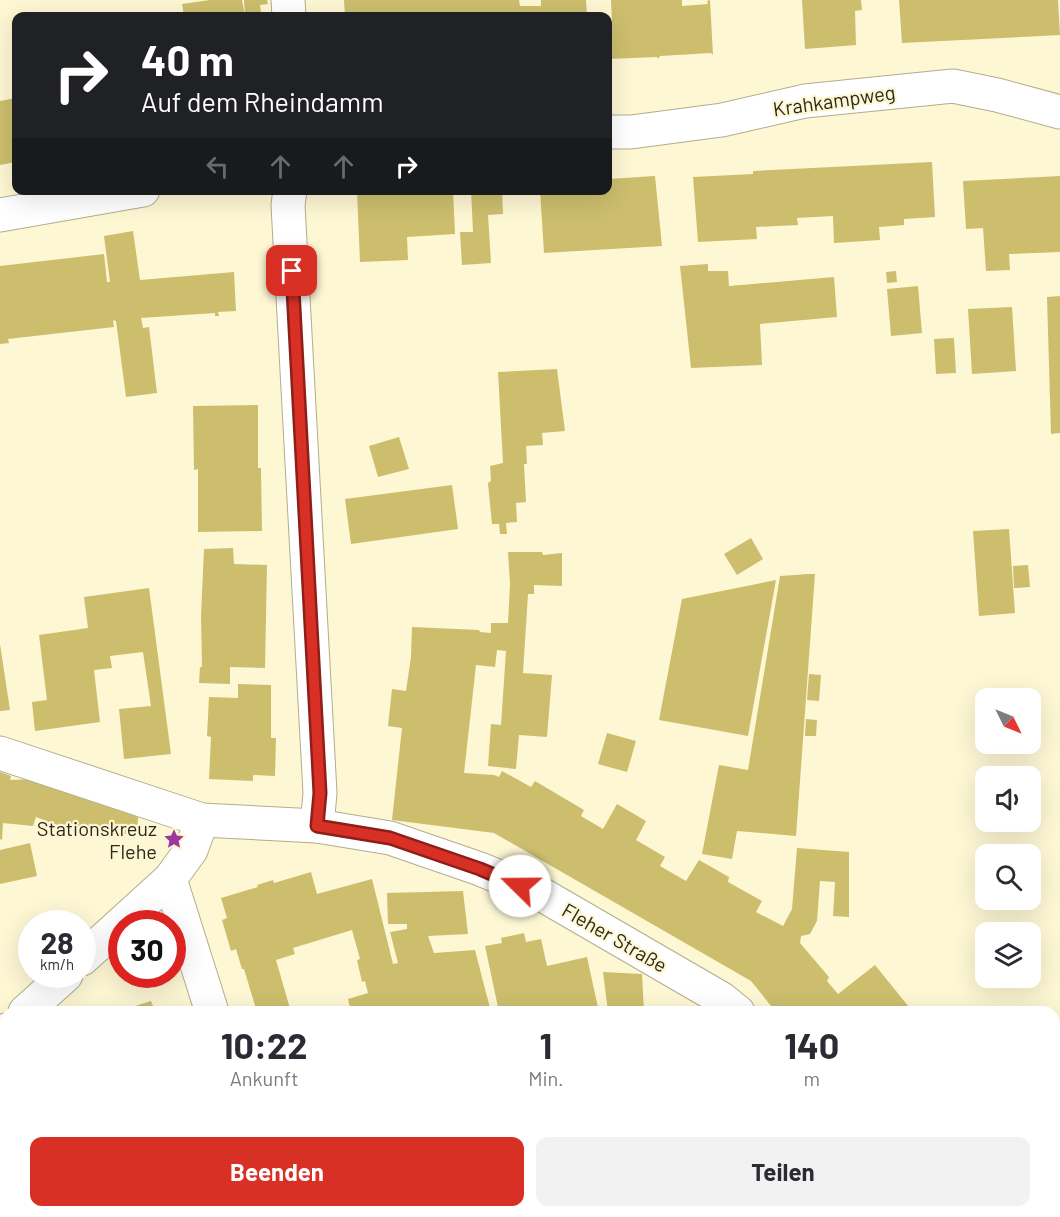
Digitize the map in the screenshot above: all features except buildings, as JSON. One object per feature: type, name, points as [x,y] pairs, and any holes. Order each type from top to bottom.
[{"type":"street","name":"Krahkampweg","points":[[612,132],[631,132],[722,120],[806,101],[953,86],[1060,112]]},
{"type":"street","points":[[0,215],[114,195]]},
{"type":"street","points":[[289,195],[288,205],[320,793],[317,826]]},
{"type":"street","name":"Fleher Straße","points":[[0,753],[202,820],[317,826],[390,838],[480,869],[541,894],[731,1006]]},
{"type":"street","points":[[96,946],[170,879],[191,850],[202,820]]},
{"type":"street","points":[[170,879],[210,1006]]},
{"type":"street","points":[[32,1006],[52,988]]},
{"type":"place","name":"Stationskreuz Flehe","points":[[174,839]]},
{"type":"route","points":[[292,271],[320,793],[317,826],[390,838],[480,869],[520,886]]}]
